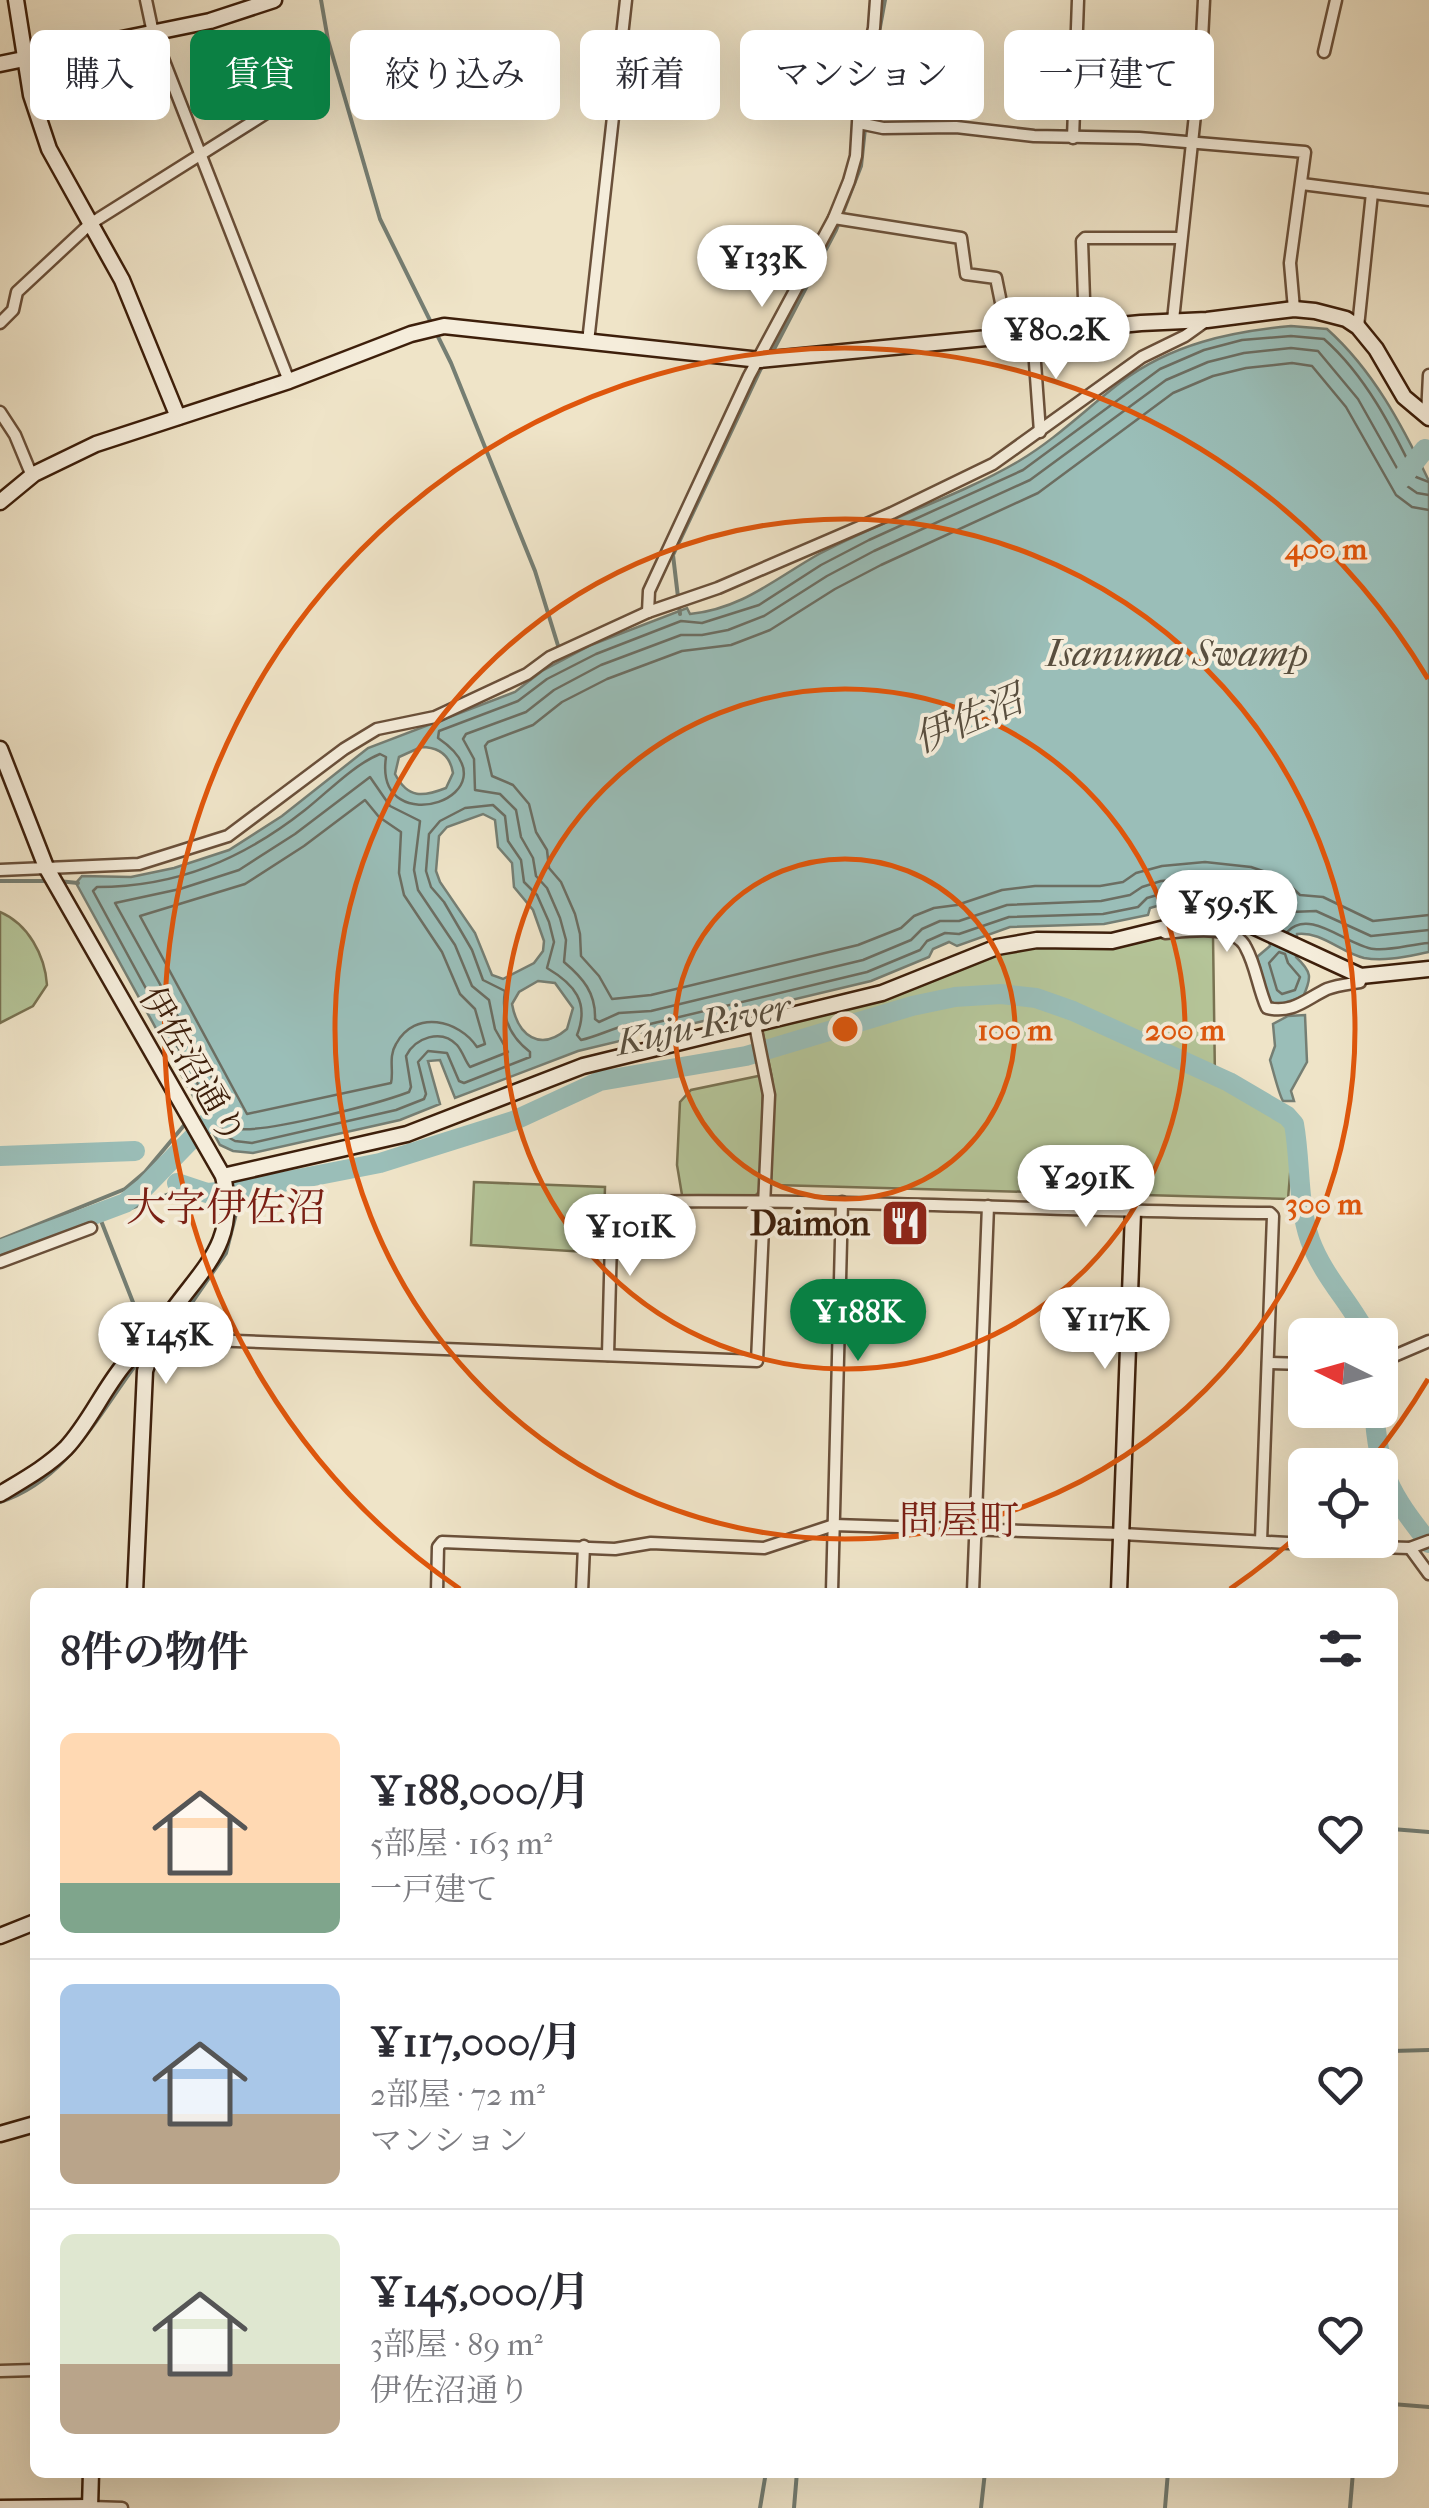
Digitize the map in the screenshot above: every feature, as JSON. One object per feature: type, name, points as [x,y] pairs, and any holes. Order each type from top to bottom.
[{"type":"street","points":[[16,0],[34,108],[49,149],[132,301],[178,418]]},
{"type":"street","points":[[146,0],[152,30]]},
{"type":"street","points":[[167,30],[274,0]]},
{"type":"street","points":[[588,342],[626,0]]},
{"type":"street","points":[[648,612],[649,591],[748,376],[834,218],[856,156],[860,89],[876,0]]},
{"type":"street","points":[[1073,138],[1078,0]]},
{"type":"street","points":[[1173,320],[1204,0]]},
{"type":"street","points":[[1324,52],[1336,0]]},
{"type":"street","points":[[0,64],[30,59]]},
{"type":"street","points":[[170,75],[289,381]]},
{"type":"street","points":[[0,323],[13,310],[18,292],[90,224],[255,120]]},
{"type":"street","points":[[859,123],[883,128],[956,127],[1305,152],[1290,263],[1294,309]]},
{"type":"street","points":[[1302,184],[1429,200]]},
{"type":"street","points":[[1358,327],[1372,193]]},
{"type":"street","points":[[834,218],[961,238],[966,274],[996,278],[1008,338]]},
{"type":"street","points":[[1085,328],[1085,238],[1180,238]]},
{"type":"street","points":[[0,502],[32,476],[96,444],[289,381],[411,334],[444,326],[760,360],[1294,309],[1331,314],[1358,327],[1404,397],[1428,416]]},
{"type":"street","points":[[0,870],[139,864],[228,836],[344,749],[377,729],[436,717],[527,674],[550,657],[648,612],[718,588],[993,464],[1142,358],[1207,320]]},
{"type":"street","points":[[1033,335],[1040,432]]},
{"type":"street","points":[[1428,416],[1429,376]]},
{"type":"street","points":[[0,412],[15,434],[32,476]]},
{"type":"street","name":"伊佐沼通り","points":[[0,748],[46,868],[224,1179],[229,1202],[221,1243],[210,1264],[170,1314],[156,1338],[145,1371],[135,1588]]},
{"type":"street","points":[[224,1179],[407,1134],[583,1066],[757,1033],[882,994],[997,947],[1037,940],[1112,941],[1210,917],[1244,922],[1361,976],[1429,968]]},
{"type":"street","points":[[1134,935],[1188,932],[1238,936],[1246,946],[1266,1008],[1276,1010],[1300,1006],[1322,992],[1360,982],[1361,976]]},
{"type":"street","points":[[0,1494],[67,1447],[136,1348],[156,1338],[758,1360],[769,1095],[757,1033]]},
{"type":"street","points":[[608,1354],[612,1202],[763,1200],[1270,1213],[1274,1216],[1261,1540]]},
{"type":"street","points":[[832,1588],[842,1202]]},
{"type":"street","points":[[973,1588],[988,1206]]},
{"type":"street","points":[[1120,1588],[1133,1212]]},
{"type":"street","points":[[0,1262],[91,1228]]},
{"type":"street","points":[[1398,1356],[1429,1340]]},
{"type":"street","points":[[1268,1363],[1288,1364]]},
{"type":"street","points":[[437,1588],[438,1547],[442,1542],[615,1549],[652,1543],[764,1548],[834,1525],[1410,1548],[1429,1541]]},
{"type":"street","points":[[582,1588],[584,1546]]},
{"type":"street","points":[[1410,1548],[1429,1574]]},
{"type":"street","points":[[0,1936],[30,1924]]},
{"type":"street","points":[[0,2134],[30,2125]]},
{"type":"street","points":[[0,2371],[30,2370]]},
{"type":"street","points":[[90,2507],[91,2478]]},
{"type":"street","points":[[0,2508],[122,2508]]},
{"type":"green space","points":[[0,912],[27,932],[43,963],[47,985],[33,1006],[0,1023]]},
{"type":"green space","points":[[1213,935],[1215,1079],[1260,1103],[1287,1127],[1293,1138],[1288,1199],[775,1185],[771,1181],[772,1078],[762,1029],[870,1003],[992,952],[1039,945]]},
{"type":"green space","points":[[763,1075],[761,1190],[754,1197],[682,1195],[677,1165],[680,1102],[691,1090]]},
{"type":"green space","points":[[474,1182],[605,1187],[603,1253],[471,1245]]},
{"type":"water","name":"Isanuma Swamp","points":[[1268,329],[1327,329],[1372,380],[1429,481],[1429,952],[1389,959],[1364,958],[1314,936],[1297,934],[1296,957],[1308,971],[1308,984],[1303,997],[1277,1005],[1269,1000],[1257,957],[1270,946],[1265,911],[1251,906],[1215,900],[1167,903],[1150,908],[1148,915],[1104,924],[1010,927],[957,946],[949,942],[933,949],[929,957],[871,981],[645,1035],[624,1035],[620,1041],[578,1051],[455,1098],[440,1060],[428,1061],[440,1104],[400,1120],[253,1153],[220,1145],[76,883],[82,876],[131,877],[229,850],[282,816],[368,748],[515,692],[542,671],[591,645],[687,608],[690,614],[709,611],[742,599],[844,541],[1019,461],[1121,382],[1160,358],[1223,336]],"holes":[[[421,747],[438,750],[449,761],[453,773],[446,788],[417,794],[405,788],[395,774],[399,757]],[[483,814],[495,820],[498,847],[512,863],[514,887],[533,910],[544,941],[543,951],[534,963],[503,979],[492,975],[475,933],[440,882],[436,871],[439,836],[447,827]],[[538,981],[555,983],[573,1008],[567,1029],[539,1040],[525,1032],[512,1004],[519,992]]]},
{"type":"water","points":[[1305,1015],[1307,1062],[1291,1091],[1294,1101],[1283,1101],[1270,1060],[1275,1046],[1273,1024],[1288,1016]]},
{"type":"waterway","points":[[321,0],[328,40],[380,219],[451,363],[535,571],[560,652]]},
{"type":"waterway","points":[[772,353],[836,230],[861,166],[870,81],[885,0]]},
{"type":"waterway","points":[[680,614],[673,555],[763,364]]},
{"type":"waterway","name":"伊佐沼","points":[[1425,449],[1429,447]]},
{"type":"waterway","name":"伊佐沼","points":[[1401,479],[1425,449]]},
{"type":"waterway","points":[[0,881],[48,881]]},
{"type":"waterway","points":[[58,881],[78,883]]},
{"type":"waterway","name":"Kuju River","points":[[177,1183],[207,1193],[242,1190],[380,1163],[513,1121],[600,1081],[746,1056],[912,1006],[955,997],[1001,994],[1036,998],[1229,1082],[1287,1116],[1294,1124],[1310,1240],[1357,1318]]},
{"type":"waterway","points":[[0,1250],[125,1203],[225,1109]]},
{"type":"waterway","points":[[0,1240],[125,1189],[145,1172],[186,1123]]},
{"type":"waterway","points":[[0,1156],[135,1151]]},
{"type":"waterway","points":[[173,1330],[226,1253],[242,1190]]},
{"type":"waterway","points":[[89,1224],[177,1191],[207,1193]]},
{"type":"waterway","points":[[98,1213],[147,1338]]},
{"type":"waterway","points":[[0,1502],[23,1492],[61,1464],[134,1367],[144,1362]]},
{"type":"waterway","name":"Kuju River","points":[[1376,1428],[1388,1482],[1429,1543]]},
{"type":"waterway","points":[[1398,1829],[1429,1832]]},
{"type":"waterway","points":[[1398,2051],[1429,2050]]},
{"type":"waterway","points":[[1398,2404],[1429,2407]]},
{"type":"waterway","points":[[760,2508],[765,2478]]},
{"type":"waterway","points":[[794,2508],[796,2478]]},
{"type":"waterway","points":[[981,2508],[984,2478]]},
{"type":"waterway","points":[[1165,2508],[1168,2478]]},
{"type":"waterway","points":[[1350,2508],[1352,2478]]},
{"type":"place","name":"Daimon","points":[[905,1223]]},
{"type":"district","name":"大字伊佐沼","points":[[226,1207]]},
{"type":"district","name":"問屋町","points":[[959,1520]]}]
